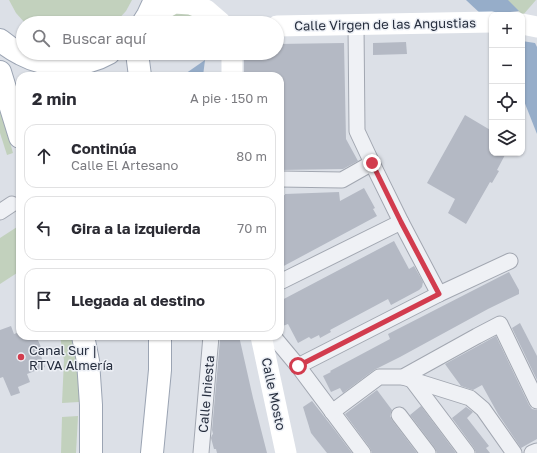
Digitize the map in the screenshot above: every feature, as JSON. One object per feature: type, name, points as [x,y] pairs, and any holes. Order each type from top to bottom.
[{"type":"main road","points":[[0,40],[16,52]]},
{"type":"main road","points":[[36,60],[64,64],[93,60]]},
{"type":"main road","points":[[138,60],[139,72]]},
{"type":"main road","points":[[0,72],[16,124]]},
{"type":"main road","points":[[84,340],[88,361],[91,405],[89,450]]},
{"type":"main road","points":[[152,453],[160,370],[160,340]]},
{"type":"street","points":[[216,0],[223,8],[227,16]]},
{"type":"street","points":[[148,14],[174,2],[190,4],[206,10],[213,16]]},
{"type":"street","points":[[525,19],[537,14]]},
{"type":"street","name":"Calle Virgen de las Angustias","points":[[284,26],[489,22]]},
{"type":"street","points":[[356,25],[357,130],[401,222],[439,294]]},
{"type":"street","points":[[525,25],[537,27]]},
{"type":"street","points":[[232,60],[232,72]]},
{"type":"street","points":[[284,179],[342,180],[372,163]]},
{"type":"street","points":[[284,280],[401,222]]},
{"type":"street","points":[[298,366],[439,294],[510,261]]},
{"type":"street","points":[[407,379],[476,336],[500,324],[537,401]]},
{"type":"street","name":"Calle Iniesta","points":[[201,453],[211,340]]},
{"type":"street","name":"Calle Mosto","points":[[262,340],[286,453]]},
{"type":"street","points":[[276,340],[298,366],[363,453]]},
{"type":"street","points":[[332,412],[379,377],[407,379],[470,398],[483,409],[514,453]]},
{"type":"street","points":[[407,379],[467,453]]},
{"type":"street","points":[[399,414],[428,453]]},
{"type":"street","points":[[532,453],[537,450]]},
{"type":"green space","points":[[9,0],[132,0],[121,16],[19,16]]},
{"type":"green space","points":[[506,0],[536,0],[525,13],[520,12]]},
{"type":"green space","points":[[179,10],[193,16],[169,16]]},
{"type":"green space","points":[[0,107],[13,153],[7,155],[0,133]]},
{"type":"green space","points":[[16,228],[16,274],[0,284],[0,238]]},
{"type":"green space","points":[[61,340],[73,340],[79,350],[79,402],[62,403],[64,360]]},
{"type":"green space","points":[[78,416],[76,453],[61,453],[62,417]]},
{"type":"water","points":[[466,0],[508,0],[519,11],[489,12],[489,14],[482,15]]},
{"type":"water","points":[[525,41],[535,43],[537,47],[537,134],[525,104]]},
{"type":"water","points":[[205,60],[204,72],[188,72]]},
{"type":"building","points":[[406,42],[407,54],[373,55],[373,43]]},
{"type":"building","points":[[344,43],[346,139],[358,161],[343,169],[284,170],[284,72],[244,72],[244,60],[284,60],[284,44]]},
{"type":"building","points":[[465,115],[489,129],[489,156],[504,156],[497,170],[499,171],[492,183],[490,182],[466,224],[448,213],[455,199],[427,183]]},
{"type":"building","points":[[364,188],[375,208],[373,209],[377,216],[284,266],[285,194],[339,192],[340,201]]},
{"type":"building","points":[[394,241],[409,269],[414,266],[423,282],[422,287],[419,290],[391,305],[388,299],[330,330],[331,332],[320,338],[319,335],[311,339],[309,337],[298,343],[288,324],[284,326],[284,299]]},
{"type":"building","points":[[509,272],[519,290],[519,294],[374,370],[343,393],[340,388],[331,392],[323,376],[331,372],[330,371],[390,339],[388,334]]},
{"type":"building","points":[[520,323],[537,356],[537,380],[512,328]]},
{"type":"building","name":"Canal Sur | RTVA Almería","points":[[11,326],[14,334],[16,333],[16,340],[38,340],[41,347],[38,348],[45,367],[27,374],[30,382],[18,387],[20,393],[11,396],[3,377],[0,378],[0,330]]},
{"type":"building","points":[[496,336],[529,405],[532,409],[537,410],[537,439],[521,448],[498,414],[482,385],[473,390],[461,386],[445,364]]},
{"type":"building","points":[[220,340],[240,340],[267,453],[217,453],[216,449],[214,449],[211,438],[213,434],[212,430]]},
{"type":"building","points":[[377,390],[392,410],[390,416],[392,420],[417,453],[372,453],[370,448],[345,414]]},
{"type":"building","points":[[312,401],[352,453],[327,453],[311,433],[303,407]]},
{"type":"building","points":[[421,406],[456,453],[437,453],[435,448],[410,415]]},
{"type":"building","points":[[466,407],[473,412],[467,418],[489,446],[486,448],[490,453],[476,453],[452,418]]},
{"type":"place","name":"Canal Sur | RTVA Almería","points":[[21,357]]},
{"type":"route","points":[[298,366],[439,294],[372,163]]}]
